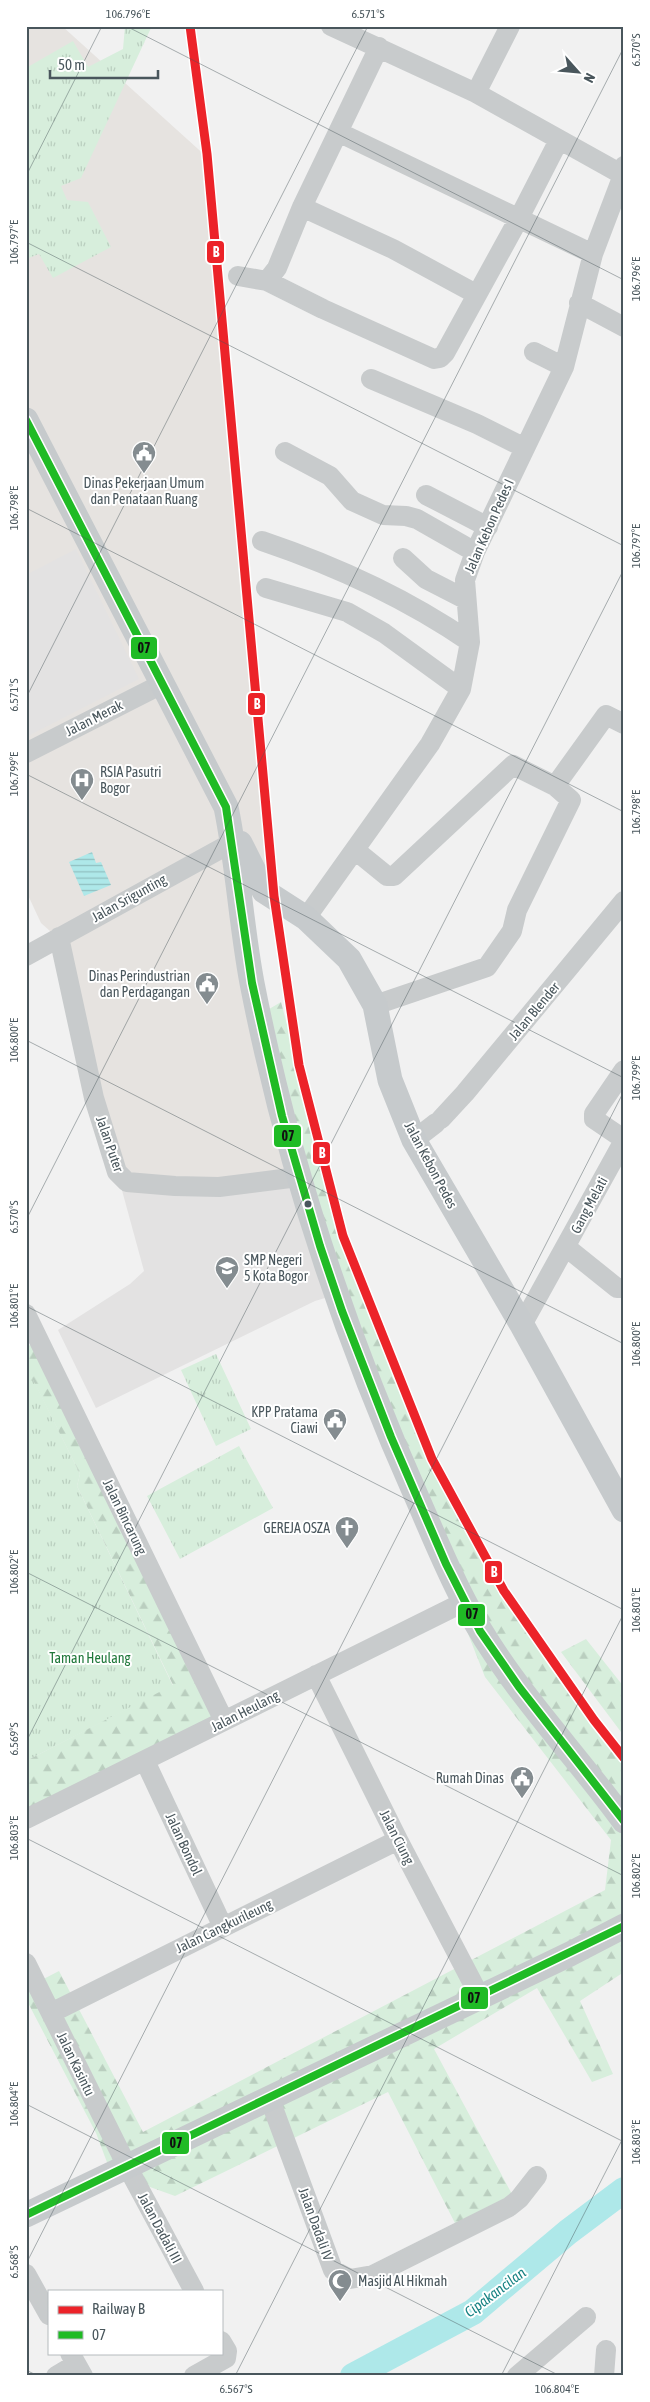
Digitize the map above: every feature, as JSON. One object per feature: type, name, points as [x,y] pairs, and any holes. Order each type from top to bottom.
[{"type":"main road","points":[[26,420],[226,807],[233,842],[241,913],[252,982],[291,1178],[392,1440],[464,1602],[497,1657],[624,1821]]},
{"type":"main road","name":"Jalan Kebon Pedes","points":[[226,807],[244,855],[264,891],[306,918],[349,959],[375,1004],[390,1080],[414,1140],[522,1325],[624,1510]]},
{"type":"main road","points":[[241,913],[246,900],[254,893],[264,891]]},
{"type":"main road","points":[[26,2215],[624,1926]]},
{"type":"street","points":[[476,93],[510,26]]},
{"type":"street","points":[[334,27],[476,93],[559,140],[623,170]]},
{"type":"street","points":[[267,281],[276,268],[302,207],[379,47]]},
{"type":"street","points":[[338,132],[518,220],[593,254]]},
{"type":"street","points":[[238,276],[267,281],[323,309],[434,359],[440,358],[445,353],[518,220],[559,140]]},
{"type":"street","name":"Jalan Kebon Pedes I","points":[[306,918],[430,744],[461,689],[470,642],[464,580],[475,552],[564,367],[593,254],[623,170]]},
{"type":"street","points":[[302,207],[392,249],[476,294]]},
{"type":"street","points":[[580,303],[624,326]]},
{"type":"street","points":[[534,352],[564,367]]},
{"type":"street","points":[[371,379],[477,424],[525,448]]},
{"type":"street","points":[[285,452],[330,476],[352,501],[383,515],[406,516],[417,519],[475,552]]},
{"type":"street","points":[[426,495],[488,527]]},
{"type":"street","points":[[262,541],[320,561],[377,587],[438,620],[470,642]]},
{"type":"street","points":[[403,558],[418,573],[466,599]]},
{"type":"street","points":[[266,588],[347,612],[384,633],[461,689]]},
{"type":"street","name":"Jalan Merak","points":[[26,753],[162,684]]},
{"type":"street","points":[[555,786],[615,719]]},
{"type":"street","points":[[355,850],[387,876],[394,876],[513,765],[555,786],[571,800],[517,910],[512,931],[487,968],[375,1004]]},
{"type":"street","name":"Jalan Srigunting","points":[[26,956],[233,842]]},
{"type":"street","name":"Jalan Blender","points":[[414,1140],[439,1121],[621,910]]},
{"type":"street","name":"Jalan Puter","points":[[59,937],[94,1098],[116,1172],[121,1178],[127,1182],[219,1187],[291,1178]]},
{"type":"street","name":"Gang Melati","points":[[522,1325],[622,1144],[622,1138],[619,1134],[594,1119],[594,1114],[624,1070]]},
{"type":"street","points":[[566,1247],[617,1288],[624,1288]]},
{"type":"street","name":"Jalan Bincarung","points":[[26,1314],[33,1344],[224,1721]]},
{"type":"street","name":"Jalan Heulang","points":[[26,1819],[464,1602]]},
{"type":"street","name":"Jalan Ciung","points":[[316,1676],[398,1840],[480,1997]]},
{"type":"street","name":"Jalan Bondol","points":[[145,1761],[223,1927]]},
{"type":"street","name":"Jalan Cangkurileung","points":[[51,2013],[398,1840]]},
{"type":"street","name":"Jalan Kasintu","points":[[26,1963],[127,2166]]},
{"type":"street","name":"Jalan Dadali IV","points":[[269,2097],[333,2270],[350,2278],[373,2275],[509,2207],[519,2200],[537,2176]]},
{"type":"street","name":"Jalan Dadali III","points":[[127,2166],[193,2290]]},
{"type":"street","points":[[26,2274],[48,2313]]},
{"type":"street","points":[[518,2375],[586,2317]]},
{"type":"street","points":[[194,2376],[226,2358],[227,2351],[222,2343]]},
{"type":"street","points":[[604,2376],[606,2350]]},
{"type":"street","points":[[56,2376],[76,2364]]},
{"type":"shaded area","points":[[26,26],[62,26],[208,158],[274,896],[254,893],[245,900],[298,1177],[127,1182],[59,939],[41,923],[26,891]]},
{"type":"shaded area","points":[[76,549],[139,679],[26,737],[26,575]]},
{"type":"shaded area","name":"SMP Negeri 5 Kota Bogor","points":[[117,1172],[121,1178],[298,1177],[335,1295],[315,1301],[96,1408],[58,1330],[130,1284],[144,1271]]},
{"type":"green space","points":[[125,26],[151,28],[81,178],[61,186],[67,200],[88,202],[111,247],[53,278],[39,254],[26,259],[26,68],[73,41],[88,67],[123,49]]},
{"type":"green space","points":[[281,1002],[343,1236],[432,1459],[508,1597],[562,1673],[624,1754],[624,1972],[580,2001],[613,2074],[592,2082],[537,1988],[434,2049],[514,2198],[457,2227],[388,2092],[175,2196],[111,2173],[96,2133],[26,1999],[26,1988],[59,1971],[143,2132],[605,1890],[611,1840],[485,1677],[392,1440],[259,1015]]},
{"type":"green space","points":[[40,1340],[224,1721],[26,1820],[26,1761],[173,1685],[77,1486],[80,1474],[33,1380],[26,1383],[26,1347]]},
{"type":"green space","points":[[216,1354],[251,1429],[216,1446],[181,1370]]},
{"type":"green space","name":"Taman Heulang","points":[[33,1379],[80,1474],[77,1486],[173,1686],[26,1761],[26,1383]]},
{"type":"green space","points":[[239,1446],[273,1508],[180,1559],[147,1496]]},
{"type":"green space","points":[[586,1639],[624,1687],[624,1736],[561,1652]]},
{"type":"water","points":[[92,852],[96,863],[101,862],[111,885],[84,896],[69,862]]},
{"type":"waterway","name":"Cipakancilan","points":[[353,2376],[473,2312],[568,2232],[624,2190]]},
{"type":"rail line","name":"B","points":[[190,26],[207,154],[274,896],[299,1065],[343,1236],[432,1459],[504,1591],[594,1720],[624,1758]]},
{"type":"transit line","name":"07","points":[[26,420],[226,807],[252,983],[282,1116],[320,1246],[342,1311],[391,1437],[446,1564],[480,1631],[519,1687],[624,1821]]},
{"type":"transit line","name":"07","points":[[26,2215],[624,1926]]},
{"type":"place","name":"Dinas Pekerjaan Umum dan Penataan Ruang","points":[[144,474]]},
{"type":"place","name":"RSIA Pasutri Bogor","points":[[82,801]]},
{"type":"place","name":"Dinas Perindustrian dan Perdagangan","points":[[207,1005]]},
{"type":"place","name":"SMP Negeri 5 Kota Bogor","points":[[227,1289]]},
{"type":"place","name":"KPP Pratama Ciawi","points":[[335,1441]]},
{"type":"place","name":"GEREJA OSZA","points":[[347,1549]]},
{"type":"place","name":"Rumah Dinas","points":[[522,1799]]},
{"type":"place","name":"Masjid Al Hikmah","points":[[340,2302]]}]
